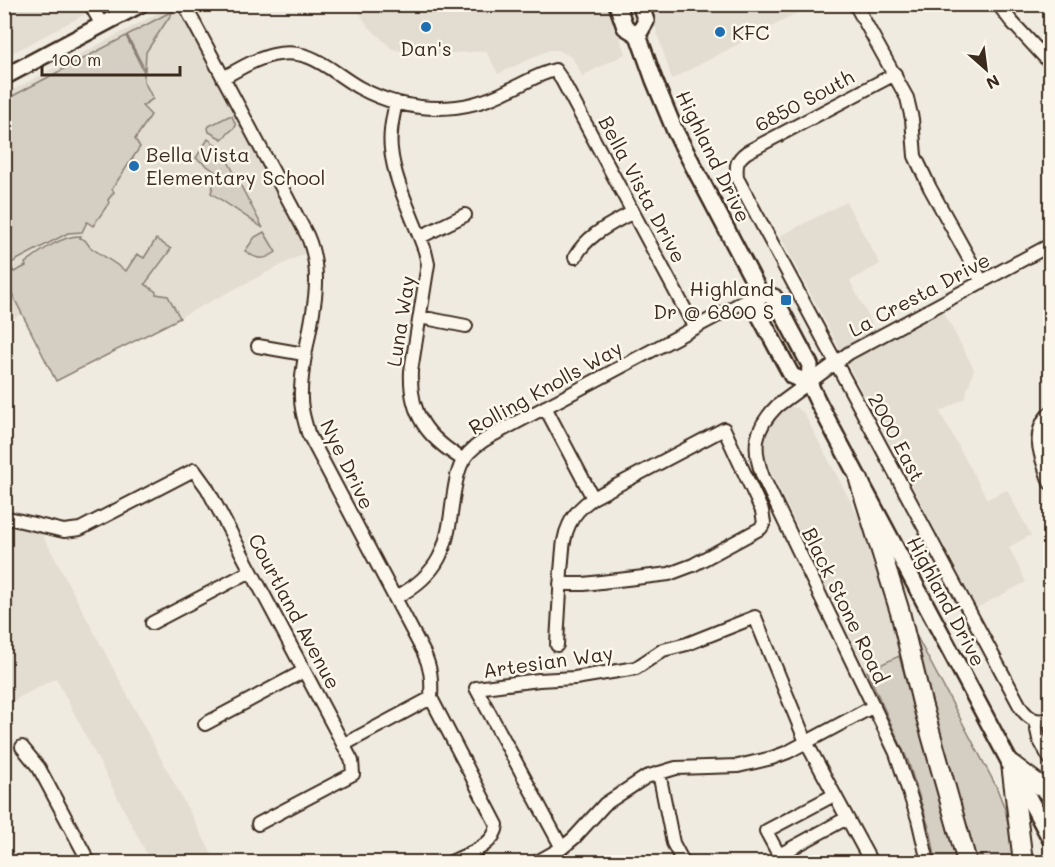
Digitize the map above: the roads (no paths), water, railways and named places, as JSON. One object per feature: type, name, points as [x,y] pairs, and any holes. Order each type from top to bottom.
[{"type":"highway","points":[[859,480],[900,612],[922,704],[967,862]]},
{"type":"highway","points":[[1011,764],[1050,793]]},
{"type":"highway","points":[[1011,764],[1023,862]]},
{"type":"main road","points":[[4,77],[141,4]]},
{"type":"main road","name":"Highland Drive","points":[[617,4],[625,27],[638,35],[675,131],[760,293],[774,297],[810,364],[809,383],[1050,838]]},
{"type":"main road","name":"Highland Drive","points":[[638,35],[646,21],[640,4]]},
{"type":"main road","name":"Highland Drive","points":[[760,293],[755,307],[792,376],[809,383]]},
{"type":"street","points":[[90,4],[102,25]]},
{"type":"street","name":"Nye Drive","points":[[184,4],[307,235],[313,252],[317,268],[316,288],[304,354],[300,394],[302,414],[308,433],[429,665],[432,678],[431,698],[495,818],[496,832],[484,844],[451,862]]},
{"type":"street","points":[[855,4],[907,98],[912,119],[915,156],[982,282]]},
{"type":"street","points":[[998,4],[1050,63]]},
{"type":"street","points":[[223,78],[275,54],[295,54],[313,58],[359,87],[396,102]]},
{"type":"street","name":"Bella Vista Drive","points":[[396,102],[418,106],[461,106],[485,100],[508,91],[541,73],[555,70],[695,328]]},
{"type":"street","name":"6850 South","points":[[736,165],[740,157],[747,152],[895,74]]},
{"type":"street","name":"Luna Way","points":[[396,102],[390,147],[393,163],[428,264],[411,371],[413,402],[419,418],[429,433],[441,445],[464,460]]},
{"type":"street","name":"2000 East","points":[[736,165],[737,178],[1020,708],[1027,717],[1035,721]]},
{"type":"street","points":[[575,256],[582,244],[594,234],[633,213]]},
{"type":"street","points":[[420,237],[465,215]]},
{"type":"street","name":"La Cresta Drive","points":[[809,383],[849,353],[1050,244]]},
{"type":"street","name":"Rolling Knolls Way","points":[[395,598],[415,586],[438,561],[445,546],[457,481],[464,460],[472,450],[493,435],[760,293]]},
{"type":"street","points":[[420,317],[466,326]]},
{"type":"street","points":[[258,346],[304,354]]},
{"type":"street","name":"Black Stone Road","points":[[809,383],[768,415],[758,436],[756,460],[874,706],[904,777],[918,819],[928,862]]},
{"type":"street","points":[[545,407],[593,498]]},
{"type":"street","points":[[1050,413],[1040,428],[1038,443],[1050,483]]},
{"type":"street","points":[[557,645],[560,584],[565,534],[574,515],[581,506],[593,498],[724,429],[762,511],[764,523],[755,532],[693,565],[669,574],[584,584],[560,584]]},
{"type":"street","name":"Courtland Avenue","points":[[4,517],[64,531],[80,529],[194,470],[207,488],[352,761],[353,774],[258,824]]},
{"type":"street","points":[[152,623],[251,571]]},
{"type":"street","name":"Artesian Way","points":[[562,848],[476,688],[575,678],[636,668],[663,650],[687,644],[755,617],[806,742]]},
{"type":"street","points":[[205,724],[304,671]]},
{"type":"street","points":[[344,745],[431,698]]},
{"type":"street","points":[[537,862],[562,848],[605,804],[646,777],[676,768],[738,766],[756,763],[788,752],[874,706]]},
{"type":"street","points":[[1050,719],[1035,721],[1039,739],[1050,759]]},
{"type":"street","points":[[806,742],[871,862]]},
{"type":"street","points":[[22,747],[39,768],[89,862]]},
{"type":"street","points":[[659,772],[673,843],[683,862]]},
{"type":"street","points":[[834,795],[766,831],[779,855],[847,818]]},
{"type":"place","name":"Dan's","points":[[426,27]]},
{"type":"place","name":"KFC","points":[[720,32]]},
{"type":"place","name":"Bella Vista Elementary School","points":[[134,166]]},
{"type":"place","name":"Highland Dr @ 6800 S","points":[[786,300]]}]
